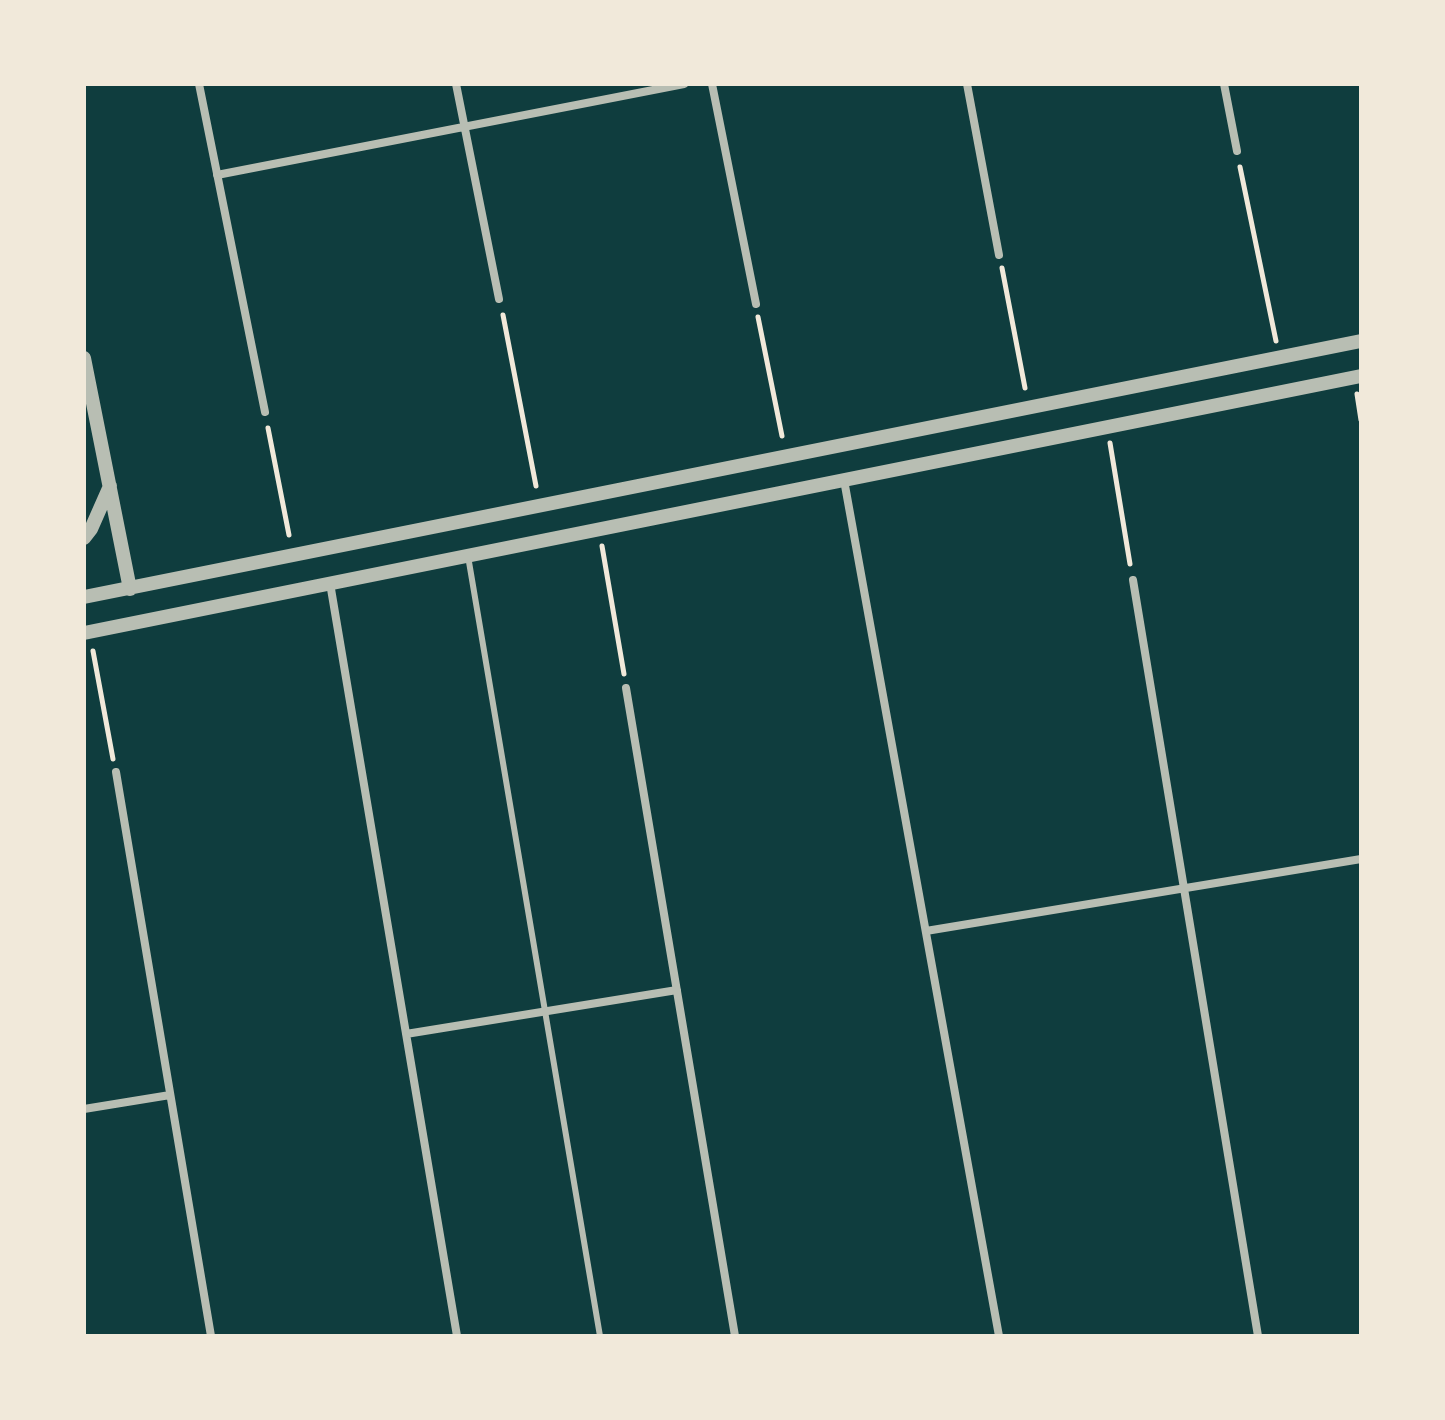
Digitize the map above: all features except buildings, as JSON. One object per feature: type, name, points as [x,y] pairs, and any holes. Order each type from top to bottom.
[{"type":"street","points":[[199,84],[265,412]]},
{"type":"street","points":[[456,84],[499,299]]},
{"type":"street","points":[[217,175],[684,84]]},
{"type":"street","points":[[712,84],[756,304]]},
{"type":"street","points":[[967,84],[999,255]]},
{"type":"street","points":[[1224,84],[1237,151]]},
{"type":"street","points":[[84,597],[1361,341]]},
{"type":"street","points":[[84,358],[130,589]]},
{"type":"street","points":[[86,632],[1361,376]]},
{"type":"street","points":[[844,480],[999,1336]]},
{"type":"street","points":[[84,538],[110,485]]},
{"type":"street","points":[[1133,580],[1258,1336]]},
{"type":"street","points":[[330,583],[457,1336]]},
{"type":"street","points":[[626,688],[735,1336]]},
{"type":"street","points":[[116,772],[211,1336]]},
{"type":"street","points":[[926,931],[1361,859]]},
{"type":"street","points":[[406,1034],[677,990]]},
{"type":"street","points":[[84,1109],[170,1095]]},
{"type":"lane","points":[[468,556],[600,1336]]},
{"type":"path","points":[[1237,151],[1279,358]]},
{"type":"path","points":[[999,255],[1029,408]]},
{"type":"path","points":[[499,299],[540,507]]},
{"type":"path","points":[[756,304],[786,457]]},
{"type":"path","points":[[265,412],[293,556]]},
{"type":"path","points":[[1107,427],[1133,580]]},
{"type":"path","points":[[599,529],[626,688]]},
{"type":"path","points":[[86,632],[116,772]]}]
